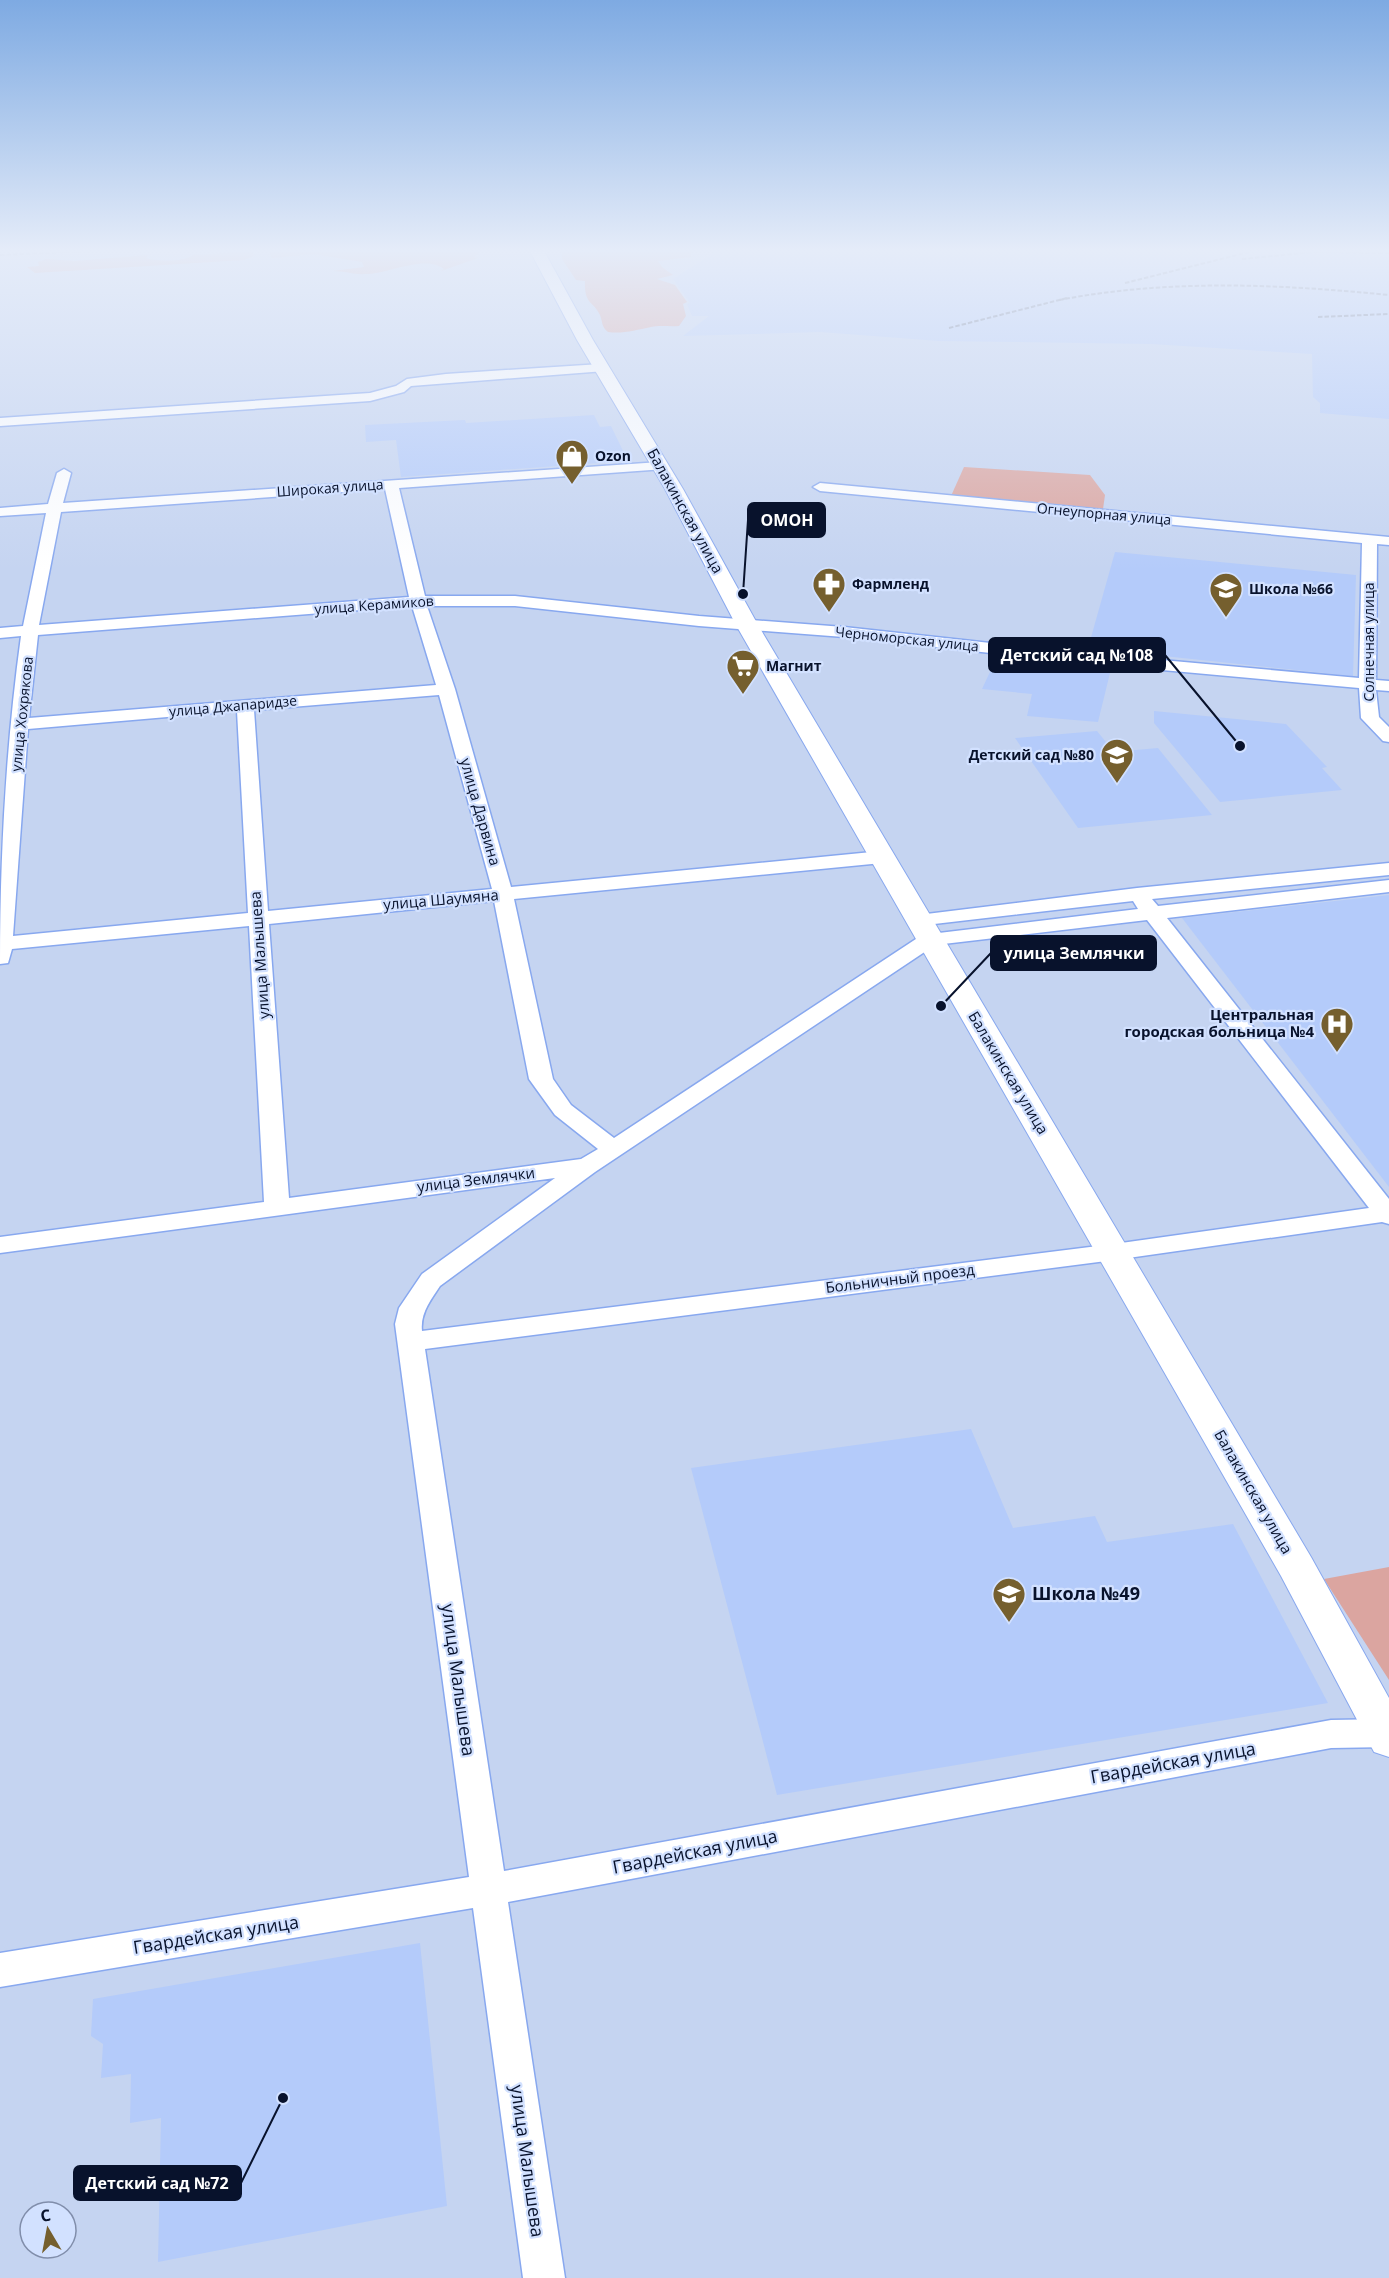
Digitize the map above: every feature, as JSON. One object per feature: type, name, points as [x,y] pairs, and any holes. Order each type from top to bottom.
[{"type":"main road","name":"Балакинская улица","points":[[596,357],[923,930],[1114,1252],[1297,1568],[1388,1735]]},
{"type":"street","points":[[0,422],[370,397],[399,389],[407,383],[446,378],[602,368]]},
{"type":"street","name":"Широкая улица","points":[[0,512],[660,466]]},
{"type":"street","name":"улица Хохрякова","points":[[1,949],[7,815],[31,631],[40,565],[53,508],[64,473]]},
{"type":"street","name":"улица Дарвина","points":[[392,483],[418,601],[446,689],[503,894],[541,1079],[552,1100],[601,1157]]},
{"type":"street","name":"Огнеупорная улица","points":[[820,488],[1389,541]]},
{"type":"street","name":"Солнечная улица","points":[[1370,539],[1367,684],[1370,718],[1389,737]]},
{"type":"street","name":"улица Керамиков","points":[[0,633],[418,601],[515,601],[747,625]]},
{"type":"street","name":"Черноморская улица","points":[[747,625],[844,632],[1074,657],[1389,686]]},
{"type":"street","name":"улица Джапаридзе","points":[[20,724],[446,689]]},
{"type":"street","name":"улица Малышева","points":[[245,704],[277,1206]]},
{"type":"street","name":"улица Шаумяна","points":[[1,949],[257,918],[882,857]]},
{"type":"street","name":"улица Землячки","points":[[0,1245],[601,1157],[923,930],[1144,903],[1389,868]]},
{"type":"street","name":"улица Землячки","points":[[1144,903],[1389,886]]},
{"type":"street","points":[[1144,903],[1388,1214]]},
{"type":"street","name":"улица Малышева","points":[[544,2278],[408,1324],[412,1308],[431,1280],[601,1157]]},
{"type":"street","name":"Больничный проезд","points":[[410,1342],[1114,1252],[1388,1214]]},
{"type":"street","name":"Гвардейская улица","points":[[0,1970],[487,1890],[1320,1736],[1388,1735]]},
{"type":"shaded area","points":[[1312,357],[1389,357],[1389,419],[1320,413],[1320,403],[1313,397]]},
{"type":"shaded area","points":[[594,415],[600,427],[611,426],[628,461],[401,477],[396,440],[366,442],[365,425],[465,420],[466,423]]},
{"type":"shaded area","points":[[964,467],[1090,475],[1105,495],[1103,509],[951,496]]},
{"type":"shaded area","name":"Школа №66","points":[[1115,552],[1356,575],[1353,676],[1088,648]]},
{"type":"shaded area","points":[[996,659],[1110,673],[1098,722],[1027,716],[1032,694],[982,689]]},
{"type":"shaded area","points":[[1154,711],[1286,724],[1327,767],[1322,768],[1342,790],[1220,802],[1154,723]]},
{"type":"shaded area","name":"Детский сад №80","points":[[1097,731],[1114,752],[1158,748],[1212,815],[1078,828],[1015,738]]},
{"type":"shaded area","name":"Центральная городская больница №4","points":[[1389,895],[1389,1187],[1182,918]]},
{"type":"shaded area","name":"Школа №49","points":[[971,1429],[1013,1528],[1095,1516],[1107,1542],[1233,1524],[1328,1703],[777,1795],[691,1468]]},
{"type":"shaded area","points":[[1389,1567],[1389,1680],[1324,1579]]},
{"type":"shaded area","points":[[420,1943],[447,2206],[158,2262],[161,2118],[130,2123],[131,2074],[101,2078],[103,2044],[91,2036],[93,1999]]},
{"type":"place","name":"Ozon","points":[[572,485]]},
{"type":"place","name":"ОМОН","points":[[743,594]]},
{"type":"place","name":"Фармленд","points":[[829,613]]},
{"type":"place","name":"Школа №66","points":[[1226,618]]},
{"type":"place","name":"Магнит","points":[[743,695]]},
{"type":"place","name":"Детский сад №108","points":[[1240,746]]},
{"type":"place","name":"Детский сад №80","points":[[1117,784]]},
{"type":"place","name":"улица Землячки","points":[[941,1006]]},
{"type":"place","name":"Центральная городская больница №4","points":[[1337,1053]]},
{"type":"place","name":"Школа №49","points":[[1009,1623]]},
{"type":"place","name":"Детский сад №72","points":[[283,2098]]}]
